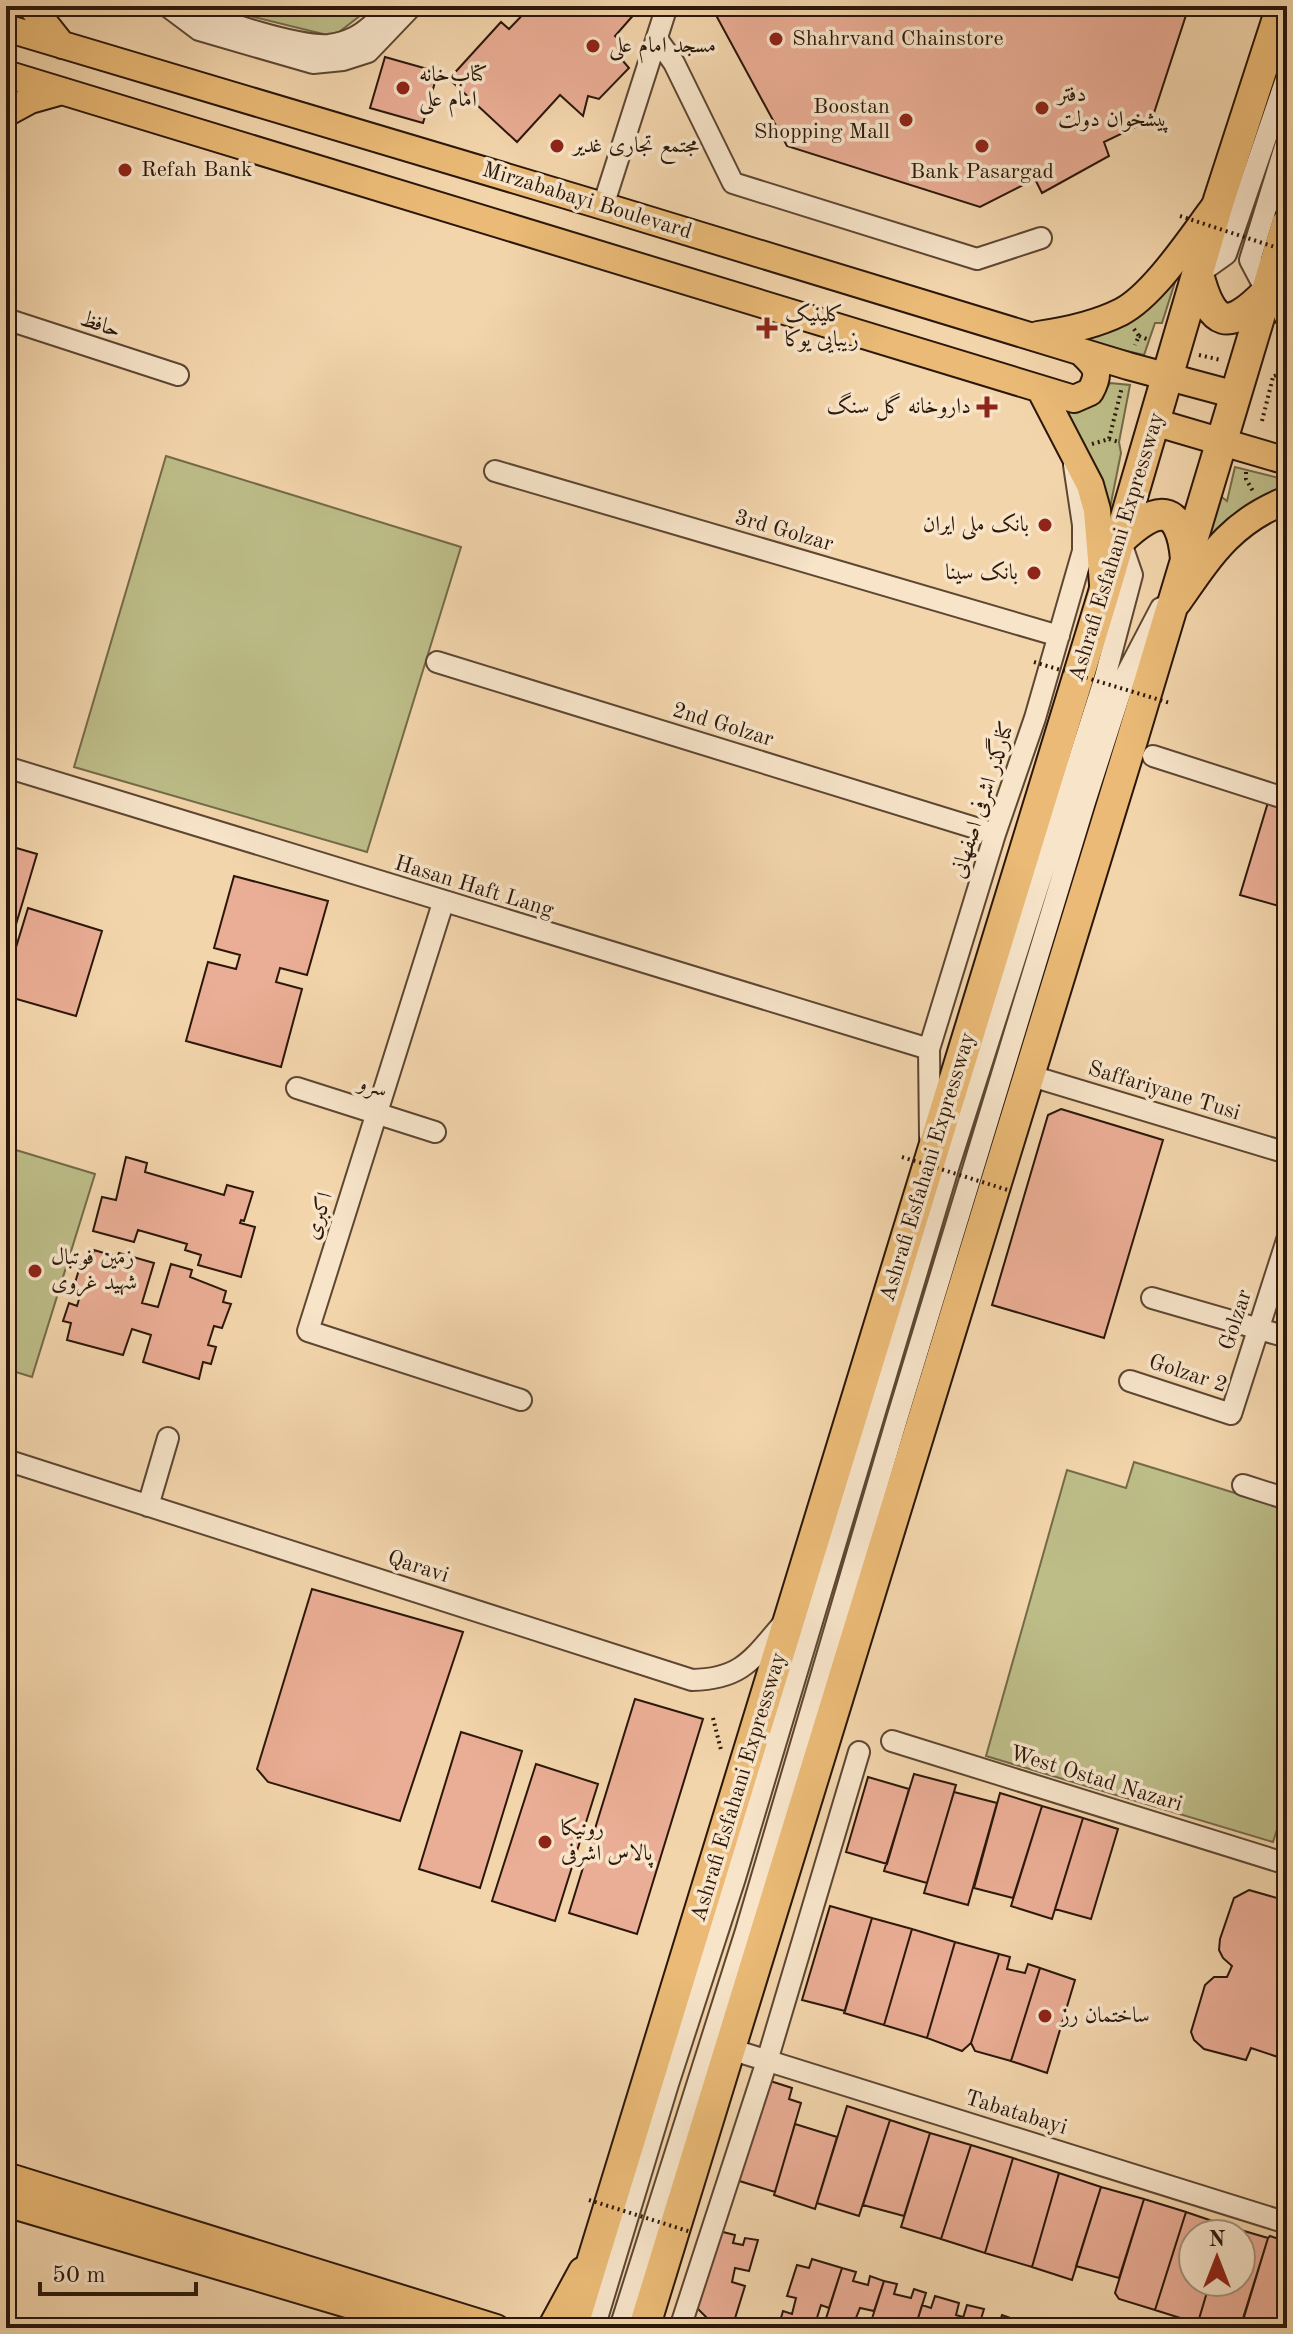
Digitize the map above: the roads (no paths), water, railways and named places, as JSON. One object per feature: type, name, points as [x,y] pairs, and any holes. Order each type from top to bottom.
[{"type":"highway","name":"Ashrafi Esfahani Expressway","points":[[572,2328],[793,1612],[916,1160],[1103,596],[1219,200],[1282,6]]},
{"type":"highway","points":[[651,2320],[730,2049],[1236,395],[1277,303],[1287,225]]},
{"type":"highway","points":[[1198,274],[1208,307],[1223,318],[1233,319],[1277,303]]},
{"type":"highway","points":[[1120,540],[1149,516],[1173,518],[1180,524],[1184,536],[1186,561]]},
{"type":"main road","points":[[31,6],[62,45]]},
{"type":"main road","name":"Mirzababayi Boulevard","points":[[6,28],[1081,352],[1236,395]]},
{"type":"main road","points":[[6,74],[1074,399],[1090,392],[1097,379],[1095,366],[1081,352]]},
{"type":"main road","points":[[6,113],[30,100],[63,91]]},
{"type":"main road","points":[[1035,336],[1078,329],[1124,311],[1157,280],[1219,200]]},
{"type":"main road","points":[[1040,389],[1079,450],[1090,485],[1097,510],[1103,596]]},
{"type":"main road","points":[[1154,422],[1287,461]]},
{"type":"main road","points":[[1171,612],[1227,536],[1248,520],[1287,500]]},
{"type":"main road","points":[[6,2176],[350,2293],[412,2328]]},
{"type":"main road","points":[[6,2203],[496,2328]]},
{"type":"main road","points":[[551,2328],[598,2244]]},
{"type":"street","points":[[167,6],[199,30],[313,63],[343,60],[368,52],[412,6]]},
{"type":"street","points":[[194,6],[206,15],[243,27],[310,44],[331,45],[353,38],[369,28],[390,6]]},
{"type":"street","points":[[603,206],[667,6]]},
{"type":"street","points":[[657,39],[674,63],[733,183],[977,259],[1041,238]]},
{"type":"street","points":[[1198,274],[1226,254],[1287,76]]},
{"type":"street","points":[[1277,303],[1250,260],[1287,140]]},
{"type":"street","name":"حافظ","points":[[6,319],[178,375]]},
{"type":"street","name":"کنارگذر اشرفی اصفهانی","points":[[916,1160],[929,1049],[995,834],[1035,718],[1083,551],[1083,525],[1074,477],[1079,450]]},
{"type":"street","name":"3rd Golzar","points":[[495,471],[1059,636]]},
{"type":"street","points":[[594,2328],[735,1878],[949,1165],[1109,663],[1132,575],[1120,540]]},
{"type":"street","points":[[620,2328],[746,1931],[897,1419],[1121,689],[1186,561]]},
{"type":"street","name":"2nd Golzar","points":[[437,662],[995,834]]},
{"type":"street","points":[[1153,756],[1287,799]]},
{"type":"street","name":"Hasan Haft Lang","points":[[6,767],[929,1049]]},
{"type":"street","name":"اکبری","points":[[443,903],[308,1331],[521,1400]]},
{"type":"street","name":"Saffariyane Tusi","points":[[1028,1075],[1287,1153]]},
{"type":"street","name":"سرو","points":[[297,1088],[435,1132]]},
{"type":"street","name":"Golzar","points":[[1231,1414],[1287,1240]]},
{"type":"street","points":[[1152,1298],[1287,1337]]},
{"type":"street","name":"Golzar 2","points":[[1130,1381],[1231,1414]]},
{"type":"street","points":[[148,1506],[168,1438]]},
{"type":"street","name":"Qaravi","points":[[6,1460],[692,1680],[720,1679],[739,1671],[793,1612]]},
{"type":"street","points":[[1243,1485],[1287,1499]]},
{"type":"street","name":"West Ostad Nazari","points":[[892,1741],[1287,1864]]},
{"type":"street","points":[[680,2328],[767,2061],[859,1752]]},
{"type":"street","name":"Tabatabayi","points":[[730,2049],[1287,2223]]},
{"type":"place","name":"Shahrvand Chainstore","points":[[776,39]]},
{"type":"place","name":"مسجد امام علی","points":[[593,46]]},
{"type":"place","name":"کتاب‌خانه امام علی","points":[[403,88]]},
{"type":"place","name":"دفتر پیشخوان دولت","points":[[1042,108]]},
{"type":"place","name":"Boostan Shopping Mall","points":[[906,120]]},
{"type":"place","name":"مجتمع تجاری غدیر","points":[[557,146]]},
{"type":"place","name":"Bank Pasargad","points":[[982,146]]},
{"type":"place","name":"Refah Bank","points":[[125,170]]},
{"type":"place","name":"کلینیک زیبایی یوکا","points":[[767,328]]},
{"type":"place","name":"داروخانه گل سنگ","points":[[987,407]]},
{"type":"place","name":"بانک ملی ایران","points":[[1045,525]]},
{"type":"place","name":"بانک سینا","points":[[1034,573]]},
{"type":"place","name":"زمین فوتبال شهید غروی","points":[[35,1271]]},
{"type":"place","name":"رونیکا پالاس اشرفی","points":[[545,1842]]},
{"type":"place","name":"ساختمان رز","points":[[1045,2016]]}]
